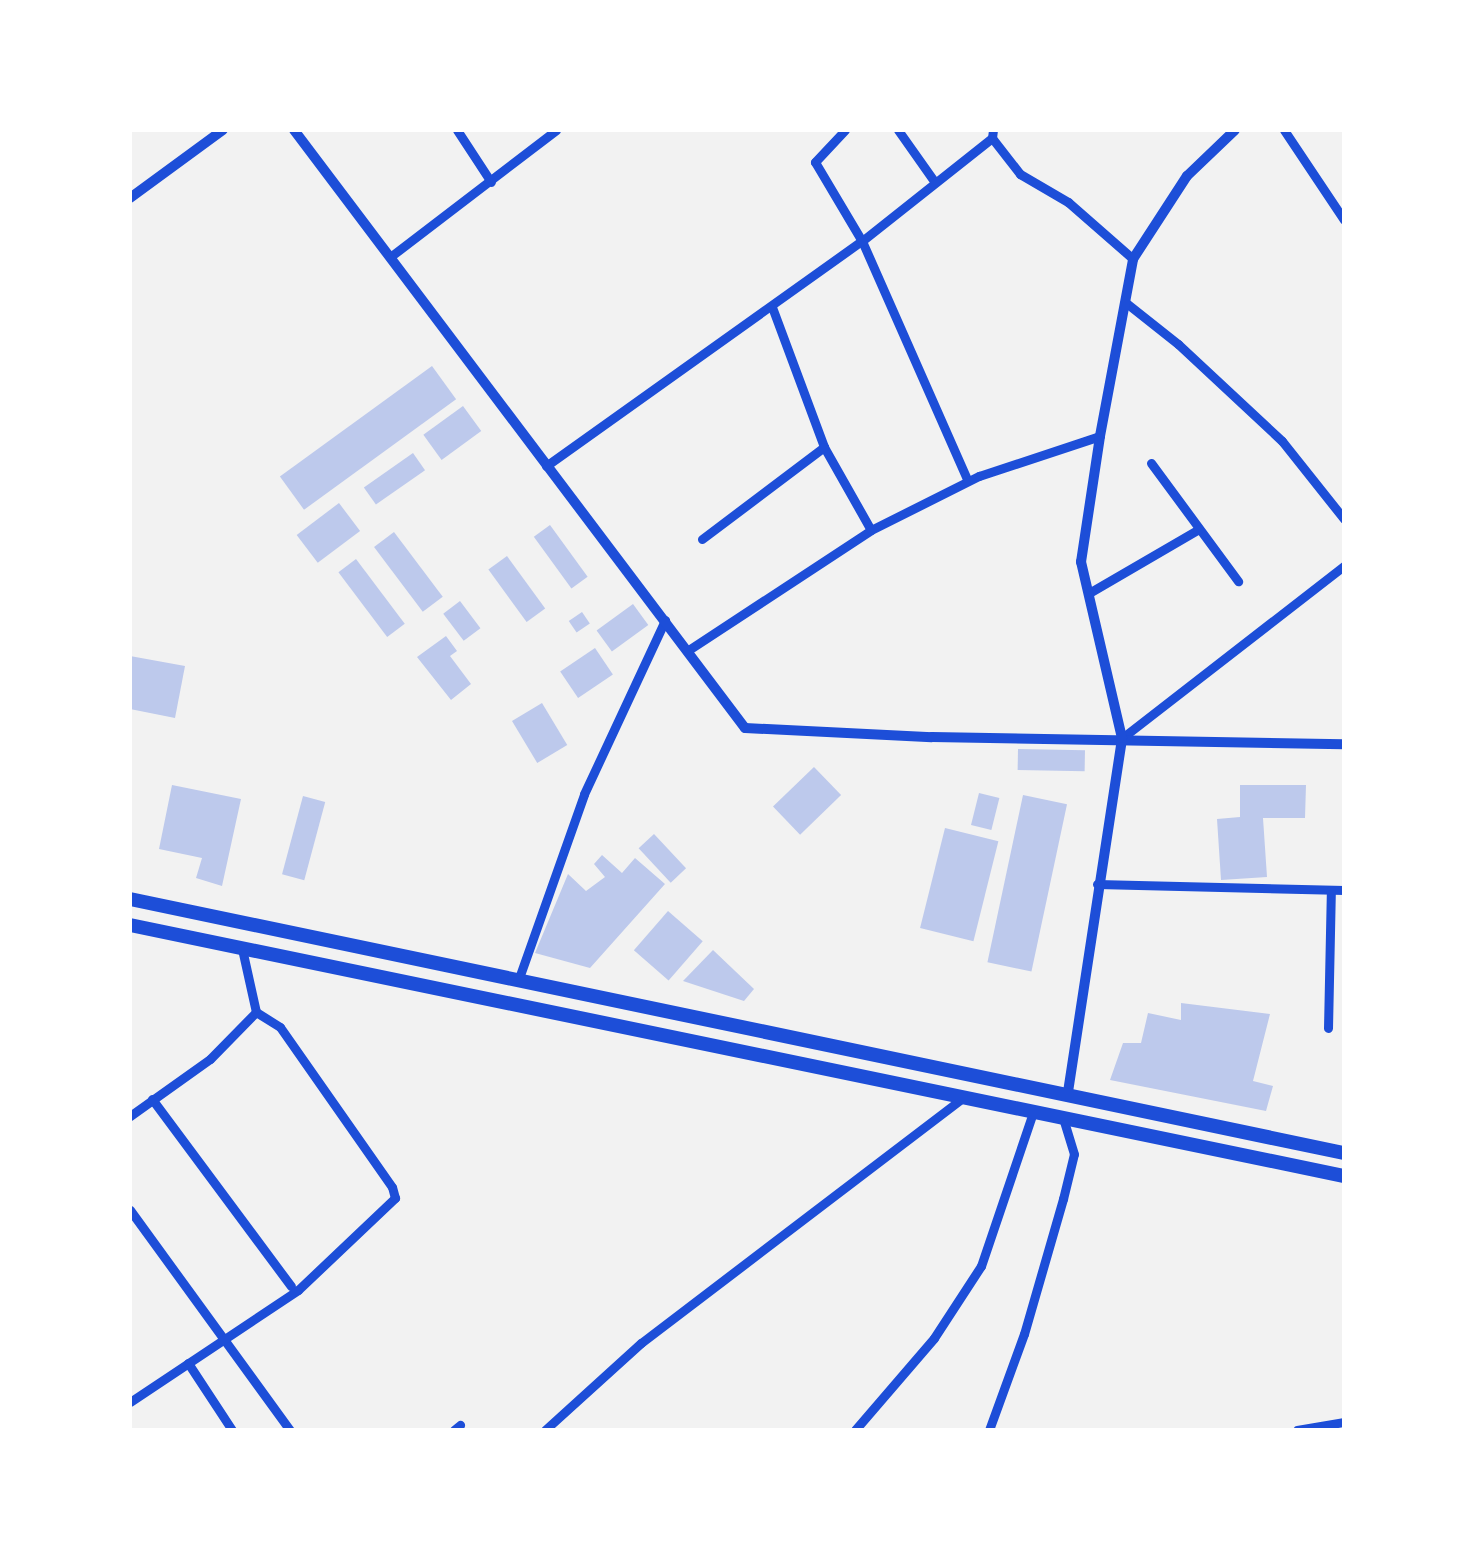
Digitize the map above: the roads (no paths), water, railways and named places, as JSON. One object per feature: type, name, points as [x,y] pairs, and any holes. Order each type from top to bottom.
[{"type":"highway","points":[[130,899],[1068,1092],[1344,1153]]},
{"type":"highway","points":[[130,925],[795,1061],[1032,1115],[1344,1176]]},
{"type":"highway","points":[[266,954],[272,926]]},
{"type":"highway","points":[[623,1026],[629,1002]]},
{"type":"highway","points":[[795,1061],[802,1039]]},
{"type":"street","points":[[130,198],[223,130]]},
{"type":"street","points":[[294,130],[745,728],[932,737],[1344,744]]},
{"type":"street","points":[[456,130],[492,182]]},
{"type":"street","points":[[390,257],[556,130]]},
{"type":"street","points":[[846,130],[815,162],[862,241],[968,481]]},
{"type":"street","points":[[898,130],[934,181]]},
{"type":"street","points":[[1068,1092],[1122,738],[1082,562],[1100,436],[1133,259],[1188,176],[1236,130]]},
{"type":"street","points":[[1284,130],[1344,220]]},
{"type":"street","points":[[546,466],[862,241],[993,134],[1020,174],[1068,202],[1133,259]]},
{"type":"street","points":[[1125,302],[1178,344],[1282,440],[1344,519]]},
{"type":"street","points":[[772,307],[824,447],[870,530]]},
{"type":"street","points":[[687,650],[870,530],[968,481],[1100,436]]},
{"type":"street","points":[[702,539],[824,447]]},
{"type":"street","points":[[1152,463],[1238,581]]},
{"type":"street","points":[[1089,593],[1200,528]]},
{"type":"street","points":[[1122,738],[1344,566]]},
{"type":"street","points":[[519,978],[584,794],[665,620]]},
{"type":"street","points":[[1097,884],[1344,890]]},
{"type":"street","points":[[1328,1028],[1331,890]]},
{"type":"street","points":[[130,1402],[298,1290],[395,1198],[392,1187],[280,1026],[256,1012],[242,949]]},
{"type":"street","points":[[130,1116],[210,1059],[256,1012]]},
{"type":"street","points":[[548,1429],[641,1342],[964,1097]]},
{"type":"street","points":[[152,1100],[292,1286]]},
{"type":"street","points":[[855,1430],[934,1338],[981,1266],[1032,1115]]},
{"type":"street","points":[[989,1430],[1024,1334],[1074,1154],[1063,1120]]},
{"type":"street","points":[[130,1210],[290,1430]]},
{"type":"street","points":[[188,1363],[232,1430]]},
{"type":"street","points":[[1297,1430],[1344,1422]]}]
